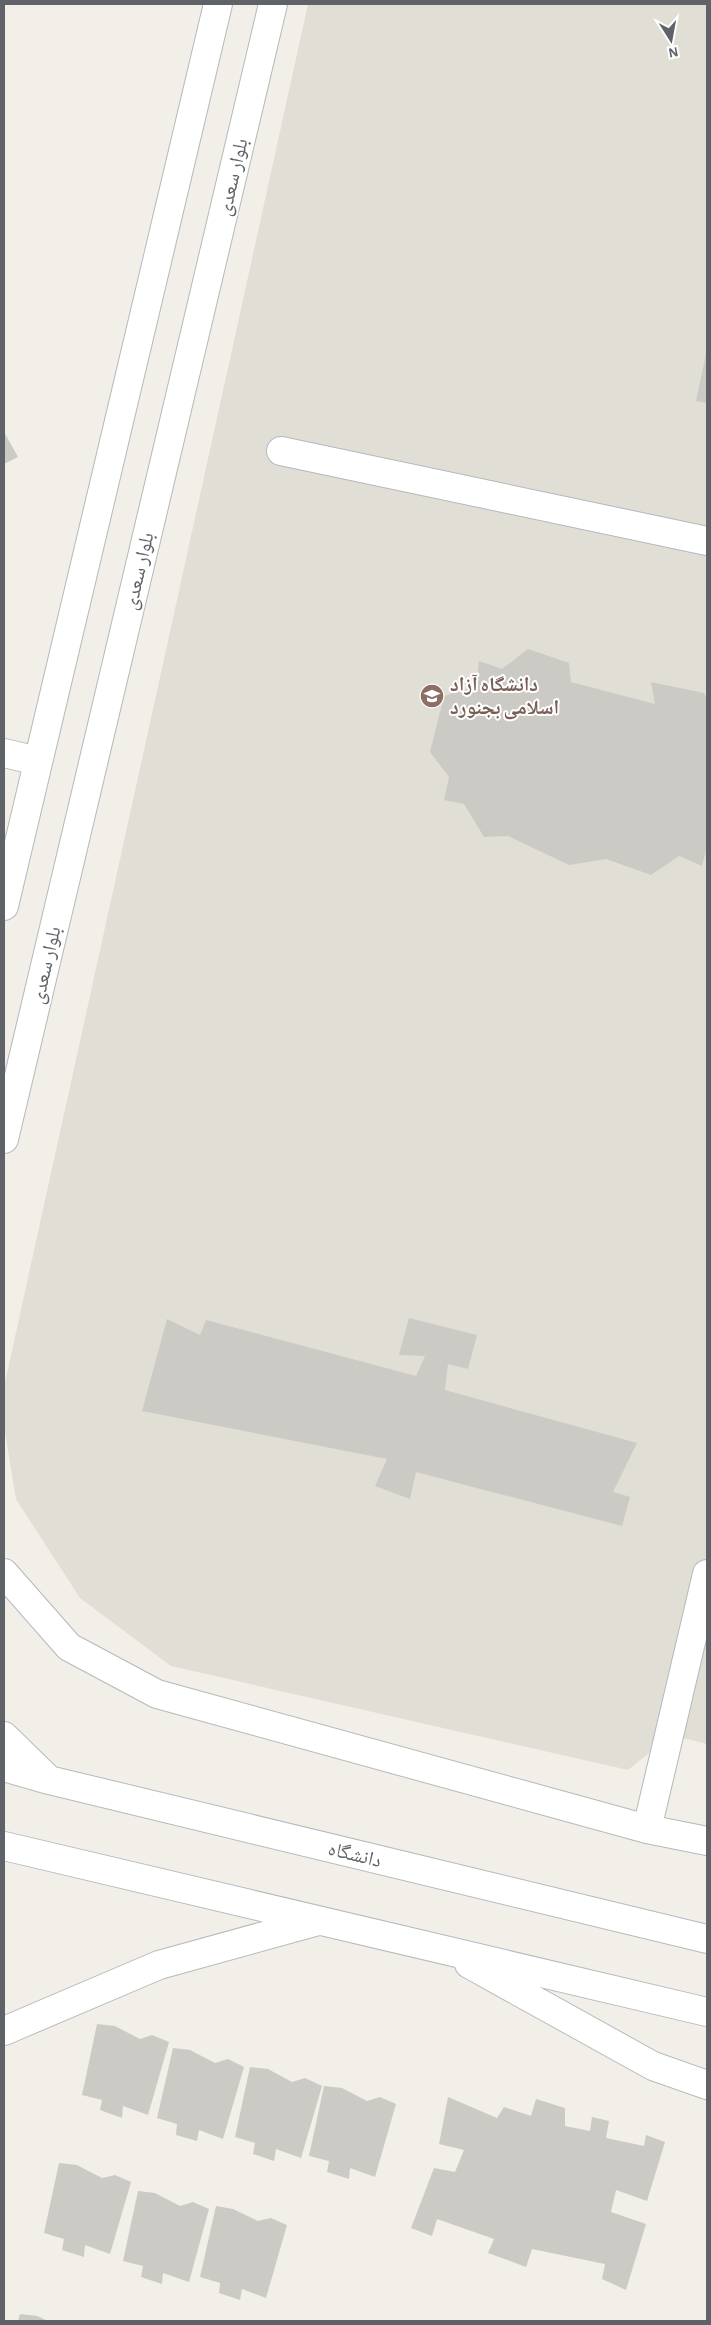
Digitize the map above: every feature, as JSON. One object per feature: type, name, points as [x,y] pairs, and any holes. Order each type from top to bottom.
[{"type":"street","points":[[4,906],[218,4]]},
{"type":"street","name":"بلوار سعدی","points":[[4,1139],[273,4]]},
{"type":"street","points":[[280,451],[707,541]]},
{"type":"street","points":[[4,753],[38,761]]},
{"type":"street","points":[[4,1573],[69,1647],[157,1694],[647,1829],[707,1841]]},
{"type":"street","points":[[647,1829],[707,1574]]},
{"type":"street","points":[[4,1736],[49,1780]]},
{"type":"street","name":"دانشگاه","points":[[4,1767],[49,1780],[707,1939]]},
{"type":"street","points":[[4,1846],[707,2012]]},
{"type":"street","points":[[4,2031],[159,1965],[321,1920]]},
{"type":"street","points":[[439,1948],[653,2066],[707,2085]]},
{"type":"shaded area","name":"دانشگاه آزاد اسلامی بجنورد","points":[[308,4],[707,4],[707,1744],[671,1735],[628,1770],[171,1666],[80,1598],[16,1499],[4,1426],[4,1387]]},
{"type":"building","points":[[707,354],[707,403],[696,401]]},
{"type":"building","points":[[4,432],[18,457],[4,464]]},
{"type":"building","points":[[528,649],[569,663],[571,682],[655,704],[651,682],[704,693],[707,699],[707,847],[702,866],[679,856],[651,875],[606,859],[569,865],[508,836],[484,837],[464,804],[444,800],[449,777],[430,752],[444,696],[476,686],[479,661],[502,669]]},
{"type":"building","points":[[409,1318],[477,1335],[468,1369],[448,1364],[445,1390],[637,1443],[613,1492],[630,1497],[622,1526],[416,1472],[410,1499],[375,1486],[387,1459],[142,1411],[167,1319],[200,1335],[206,1320],[416,1376],[425,1356],[399,1355]]},
{"type":"building","points":[[97,2024],[115,2026],[140,2039],[152,2035],[169,2042],[148,2115],[123,2106],[122,2118],[100,2110],[102,2100],[82,2095]]},
{"type":"building","points":[[173,2048],[190,2050],[215,2063],[228,2059],[244,2067],[223,2139],[199,2130],[197,2141],[176,2135],[177,2124],[157,2118]]},
{"type":"building","points":[[250,2067],[268,2069],[292,2082],[305,2078],[322,2086],[301,2158],[276,2149],[274,2161],[253,2154],[255,2143],[235,2137]]},
{"type":"building","points":[[324,2086],[342,2088],[367,2101],[380,2097],[396,2104],[375,2177],[350,2168],[349,2179],[327,2172],[329,2161],[309,2156]]},
{"type":"building","points":[[448,2097],[497,2118],[504,2107],[531,2116],[536,2099],[565,2108],[565,2126],[590,2131],[592,2117],[609,2121],[606,2138],[644,2146],[646,2135],[665,2142],[647,2201],[616,2190],[611,2212],[646,2224],[626,2290],[602,2279],[605,2264],[532,2249],[526,2267],[488,2253],[494,2239],[437,2219],[432,2236],[411,2228],[434,2168],[455,2172],[464,2150],[439,2144]]},
{"type":"building","points":[[59,2163],[77,2165],[102,2178],[115,2175],[131,2182],[110,2254],[85,2245],[84,2257],[62,2250],[64,2239],[44,2233]]},
{"type":"building","points":[[138,2191],[155,2193],[180,2206],[193,2202],[209,2209],[189,2282],[163,2273],[162,2284],[141,2277],[143,2266],[123,2261]]},
{"type":"building","points":[[216,2206],[233,2209],[258,2221],[271,2218],[287,2225],[266,2298],[242,2289],[240,2300],[219,2293],[220,2283],[200,2277]]},
{"type":"building","points":[[20,2314],[37,2316],[48,2321],[18,2321]]},
{"type":"place","name":"دانشگاه آزاد اسلامی بجنورد","points":[[432,696]]}]
